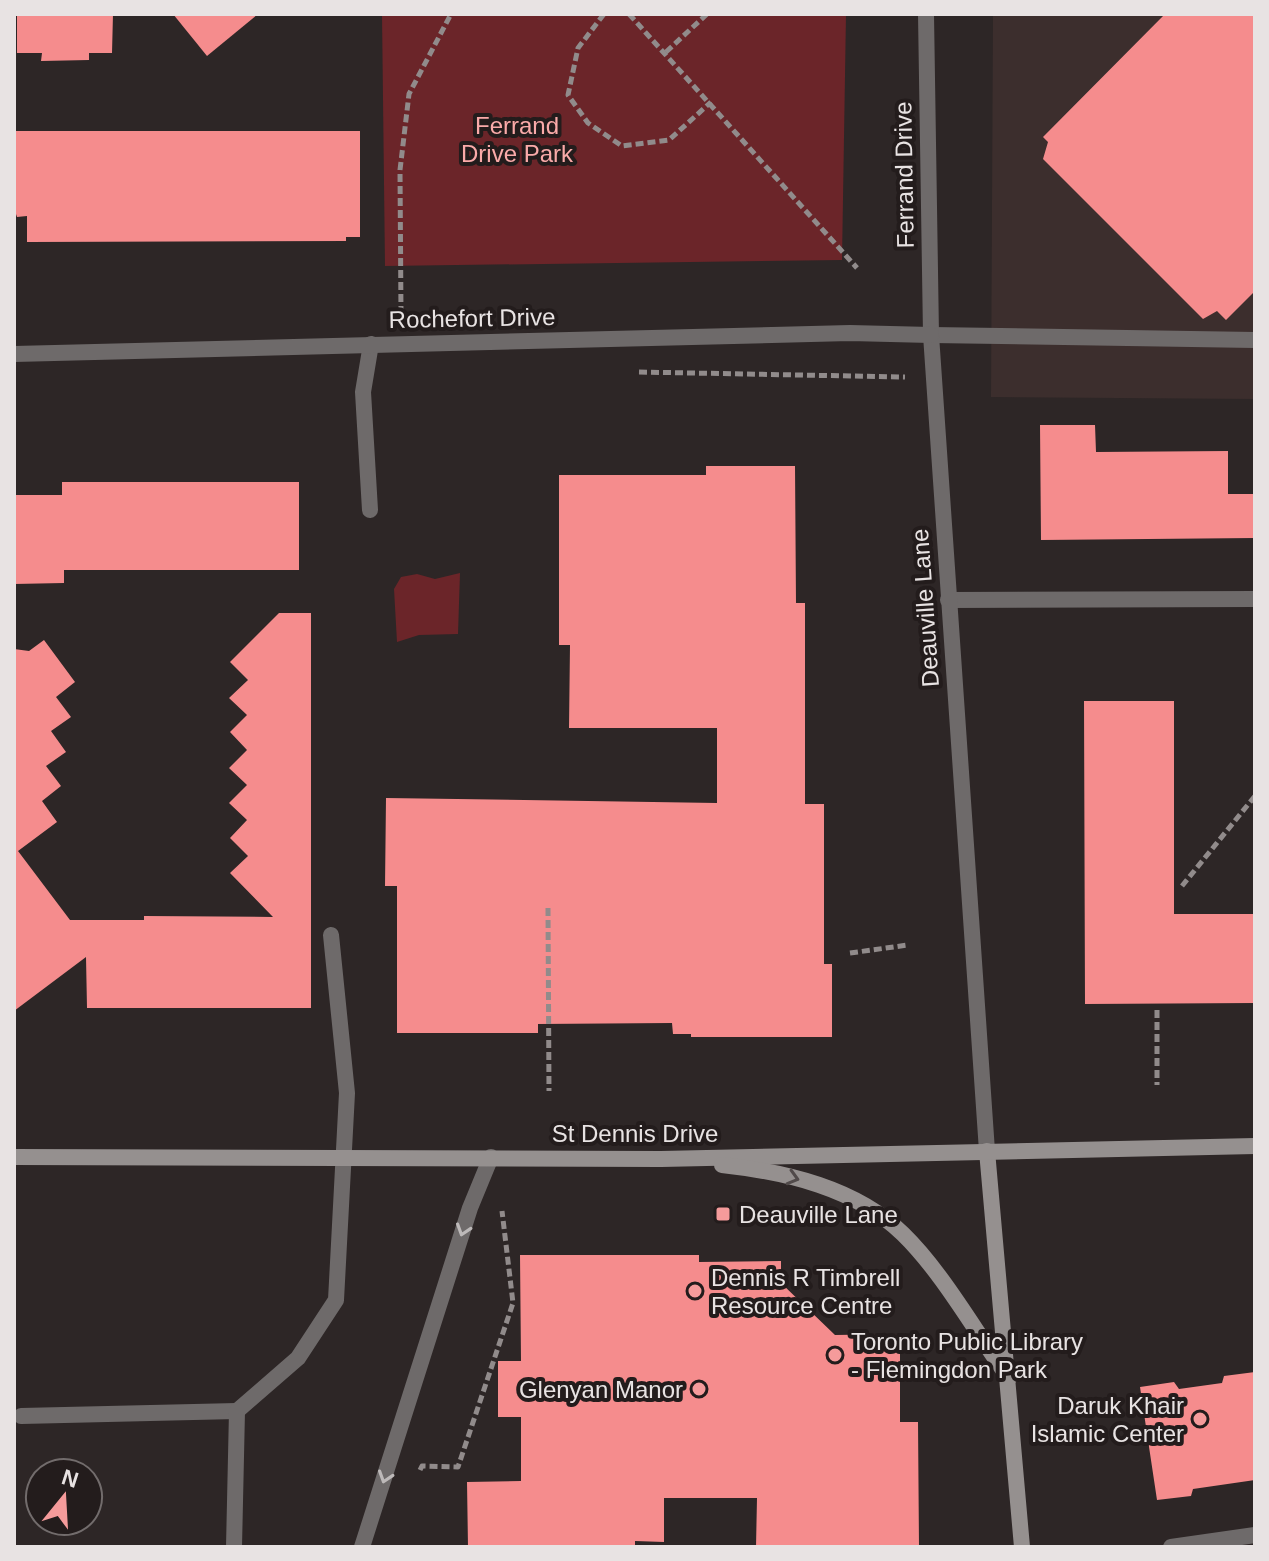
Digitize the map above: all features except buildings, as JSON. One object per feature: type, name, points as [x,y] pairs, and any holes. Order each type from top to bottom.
[{"type":"street","name":"Ferrand Drive","points":[[926,14],[931,335]]},
{"type":"street","name":"Rochefort Drive","points":[[14,354],[371,344],[931,335],[1255,340]]},
{"type":"street","name":"Deauville Lane","points":[[931,335],[987,1151],[1022,1547]]},
{"type":"street","points":[[370,510],[363,392],[371,344]]},
{"type":"street","points":[[948,600],[1255,599]]},
{"type":"street","points":[[21,1416],[237,1411],[298,1358],[336,1300],[347,1093],[331,935]]},
{"type":"street","name":"St Dennis Drive","points":[[14,1157],[661,1159],[1255,1146]]},
{"type":"street","points":[[362,1547],[470,1208],[491,1157]]},
{"type":"street","points":[[661,1159],[768,1170],[864,1204],[895,1227],[917,1250],[1009,1378]]},
{"type":"street","points":[[234,1547],[237,1411]]},
{"type":"street","points":[[1171,1547],[1255,1535]]},
{"type":"path","points":[[401,344],[400,170],[409,94],[451,14]]},
{"type":"path","points":[[604,14],[578,48],[568,95],[588,123],[622,146],[669,140],[711,102]]},
{"type":"path","points":[[629,14],[857,268]]},
{"type":"path","points":[[666,52],[707,14]]},
{"type":"path","points":[[1182,886],[1255,796]]},
{"type":"path","points":[[548,908],[549,1091]]},
{"type":"path","points":[[850,953],[908,945]]},
{"type":"path","points":[[1157,1010],[1157,1085]]},
{"type":"path","points":[[416,1477],[422,1466],[458,1467],[513,1303],[502,1207]]},
{"type":"shaded area","points":[[993,14],[1255,14],[1255,399],[991,397]]},
{"type":"green space","name":"Ferrand Drive Park","points":[[382,14],[846,14],[842,260],[385,266]]},
{"type":"green space","points":[[460,573],[458,634],[419,635],[397,642],[394,589],[401,577],[417,574],[435,579]]},
{"type":"place","name":"Deauville Lane","points":[[723,1214]]},
{"type":"place","name":"Dennis R Timbrell Resource Centre","points":[[695,1291]]},
{"type":"place","name":"Toronto Public Library - Flemingdon Park","points":[[835,1355]]},
{"type":"place","name":"Glenyan Manor","points":[[699,1389]]},
{"type":"place","name":"Daruk Khair Islamic Center","points":[[1200,1419]]}]
